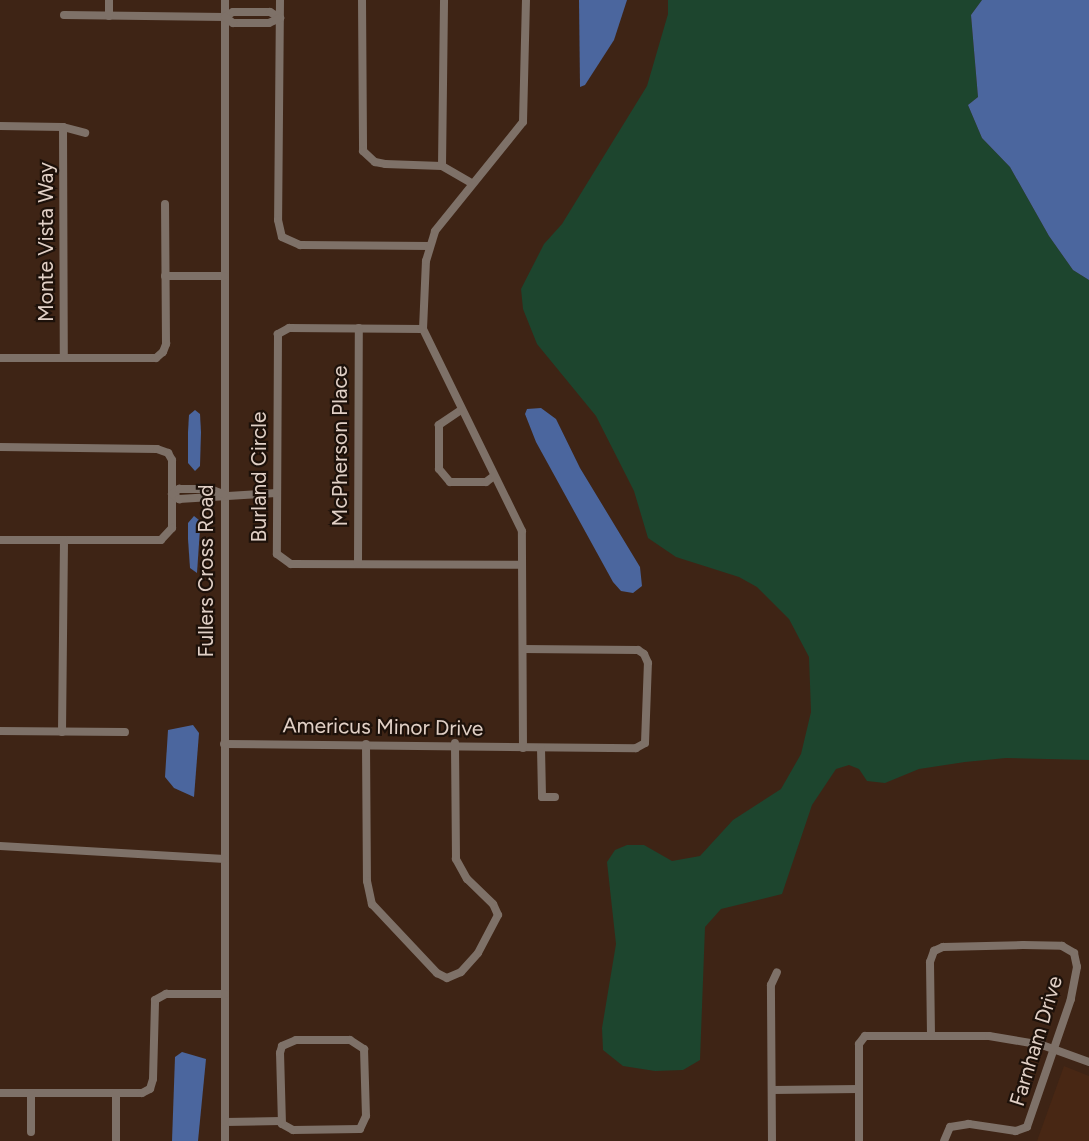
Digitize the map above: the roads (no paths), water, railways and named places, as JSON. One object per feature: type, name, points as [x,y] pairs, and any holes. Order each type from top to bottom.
[{"type":"street","points":[[109,0],[109,16]]},
{"type":"street","name":"Fullers Cross Road","points":[[225,0],[223,494],[225,1141]]},
{"type":"street","points":[[280,0],[278,220],[282,237],[300,245],[430,246]]},
{"type":"street","points":[[362,0],[363,151],[375,162],[385,164],[442,166],[471,183]]},
{"type":"street","points":[[442,166],[444,0]]},
{"type":"street","points":[[523,748],[522,531],[423,329],[430,246],[441,219],[523,122],[526,0]]},
{"type":"street","points":[[64,15],[225,16],[233,23],[270,23],[280,18]]},
{"type":"street","points":[[0,126],[63,127],[85,133]]},
{"type":"street","name":"Monte Vista Way","points":[[63,127],[64,358]]},
{"type":"street","points":[[0,358],[156,358],[163,352],[166,344],[165,204]]},
{"type":"street","points":[[165,276],[224,276]]},
{"type":"street","name":"Burland Circle","points":[[423,329],[289,328],[278,334],[276,546],[281,559],[291,564],[522,565]]},
{"type":"street","name":"McPherson Place","points":[[358,564],[359,328]]},
{"type":"street","points":[[461,410],[439,425],[439,469],[450,482],[486,482],[494,476]]},
{"type":"street","points":[[0,447],[157,448],[168,453],[172,460],[172,528],[161,540],[0,540]]},
{"type":"street","points":[[172,494],[178,489],[200,489],[223,494],[276,493]]},
{"type":"street","points":[[62,732],[64,540]]},
{"type":"street","name":"Americus Minor Drive","points":[[224,744],[455,744],[523,748],[636,748],[645,743],[648,663],[638,650],[523,649]]},
{"type":"street","points":[[0,731],[124,732]]},
{"type":"street","points":[[366,744],[367,881],[372,904],[429,965],[447,978],[461,972],[478,953],[498,915],[493,904],[467,879],[456,859],[455,744]]},
{"type":"street","points":[[541,748],[542,797],[555,797]]},
{"type":"street","points":[[0,846],[225,859]]},
{"type":"street","name":"Farnham Drive","points":[[931,1035],[930,962],[934,951],[943,947],[1062,946],[1074,953],[1077,967],[1071,999],[1027,1127],[1016,1131],[969,1124],[950,1127],[944,1141]]},
{"type":"street","points":[[772,1141],[771,985],[777,972]]},
{"type":"street","points":[[0,1093],[142,1093],[150,1089],[155,1000],[166,994],[225,994]]},
{"type":"street","points":[[859,1141],[859,1044],[865,1036],[989,1036],[1054,1049],[1089,1062]]},
{"type":"street","points":[[225,1122],[281,1121],[293,1130],[360,1129],[366,1116],[366,1059],[358,1042],[296,1040],[282,1046],[281,1121]]},
{"type":"street","points":[[772,1090],[859,1089]]},
{"type":"street","points":[[116,1093],[116,1141]]},
{"type":"street","points":[[31,1132],[32,1094]]},
{"type":"water","points":[[579,0],[627,0],[614,40],[585,85],[580,87]]},
{"type":"water","points":[[982,0],[1089,0],[1089,280],[1073,270],[1049,236],[1010,167],[982,138],[968,105],[978,97],[971,15]]},
{"type":"water","points":[[541,408],[556,419],[580,468],[640,567],[642,586],[633,593],[621,591],[613,582],[536,442],[525,414],[527,409]]},
{"type":"water","points":[[195,410],[200,414],[201,432],[200,466],[195,471],[188,463],[188,432],[189,415]]},
{"type":"water","points":[[194,516],[199,520],[200,529],[197,573],[190,568],[188,539],[188,523]]},
{"type":"water","points":[[193,725],[199,733],[194,797],[174,788],[165,777],[168,730]]},
{"type":"water","points":[[182,1052],[206,1059],[198,1141],[172,1141],[175,1057]]}]
